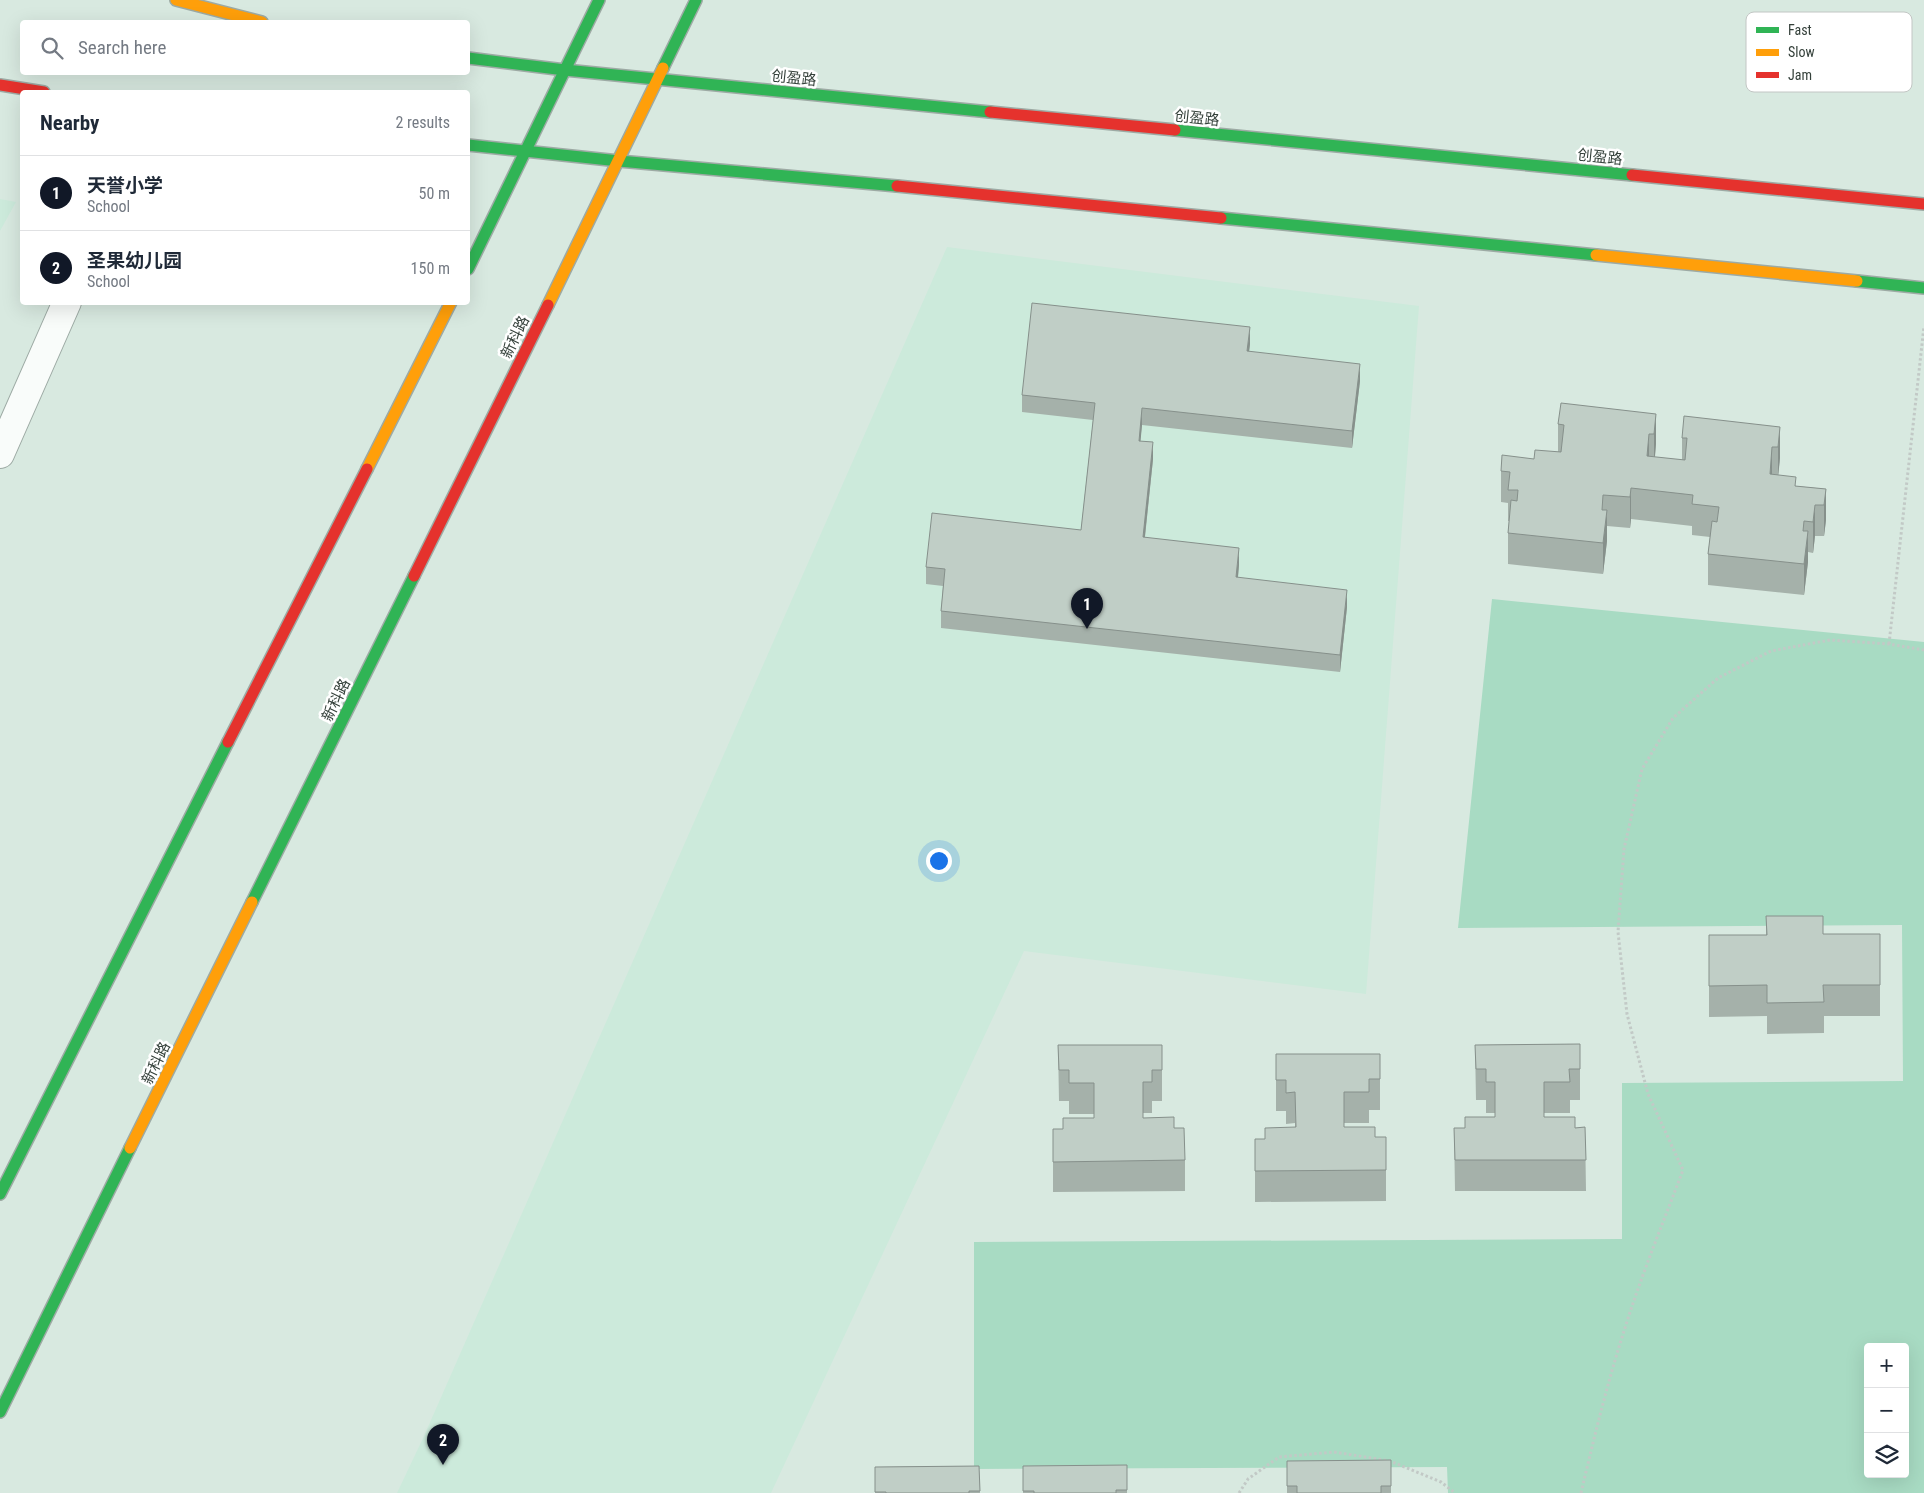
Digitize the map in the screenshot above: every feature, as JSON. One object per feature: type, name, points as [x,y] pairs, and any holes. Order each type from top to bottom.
[{"type":"street","points":[[176,0],[254,20]]},
{"type":"street","points":[[470,265],[599,0]]},
{"type":"street","name":"新科路","points":[[0,1412],[619,161],[696,0]]},
{"type":"street","name":"创盈路","points":[[470,58],[658,80],[1924,204]]},
{"type":"street","points":[[0,85],[31,90]]},
{"type":"street","points":[[470,145],[619,161],[902,186],[1924,288]]},
{"type":"street","points":[[0,454],[65,305]]},
{"type":"street","points":[[0,1194],[448,305]]},
{"type":"path","points":[[1889,644],[1924,326]]},
{"type":"path","points":[[1581,1493],[1600,1412],[1624,1330],[1652,1249],[1683,1170],[1648,1094],[1627,1014],[1618,932],[1624,849],[1642,769],[1673,718],[1718,678],[1771,651],[1830,640],[1889,644],[1924,650]]},
{"type":"path","points":[[1239,1493],[1248,1479],[1279,1457],[1334,1452],[1390,1460],[1441,1482],[1455,1493]]},
{"type":"shaded area","points":[[0,199],[16,202],[0,231]]},
{"type":"shaded area","points":[[947,247],[1419,306],[1366,994],[1024,951],[771,1493],[397,1493],[424,1436]]},
{"type":"green space","points":[[1492,599],[1924,642],[1924,1493],[1448,1493],[1447,1467],[974,1469],[974,1242],[1622,1239],[1622,1083],[1903,1081],[1902,925],[1458,928]]},
{"type":"building","points":[[1032,303],[1250,327],[1247,351],[1360,364],[1352,431],[1142,408],[1139,441],[1153,442],[1143,537],[1239,548],[1236,577],[1347,590],[1340,655],[941,611],[945,569],[926,567],[932,513],[1081,530],[1095,403],[1022,395]]},
{"type":"building","points":[[1561,403],[1656,414],[1654,434],[1649,434],[1647,456],[1685,460],[1687,438],[1682,438],[1684,416],[1780,427],[1778,447],[1772,447],[1770,474],[1796,477],[1795,486],[1826,489],[1824,505],[1815,505],[1813,522],[1804,521],[1803,531],[1808,531],[1804,564],[1708,554],[1712,521],[1717,522],[1719,507],[1692,504],[1693,495],[1631,488],[1630,497],[1603,495],[1602,510],[1607,510],[1603,543],[1508,533],[1511,500],[1517,501],[1518,490],[1508,490],[1510,472],[1501,471],[1502,455],[1534,459],[1535,450],[1561,452],[1564,425],[1558,424]]},
{"type":"building","points":[[1766,916],[1823,916],[1823,934],[1880,934],[1880,985],[1823,985],[1824,1002],[1767,1003],[1767,985],[1709,986],[1709,935],[1767,935]]},
{"type":"building","points":[[1580,1044],[1580,1069],[1569,1069],[1570,1082],[1544,1082],[1544,1117],[1575,1117],[1575,1128],[1585,1127],[1586,1160],[1455,1160],[1454,1128],[1465,1128],[1465,1117],[1495,1117],[1495,1082],[1486,1082],[1486,1069],[1476,1069],[1475,1045]]},
{"type":"building","points":[[1058,1045],[1162,1045],[1162,1070],[1152,1070],[1152,1082],[1143,1082],[1143,1118],[1174,1117],[1174,1128],[1184,1128],[1185,1160],[1053,1162],[1053,1129],[1063,1129],[1063,1118],[1094,1118],[1094,1083],[1069,1083],[1069,1070],[1059,1070]]},
{"type":"building","points":[[1276,1054],[1380,1054],[1380,1079],[1369,1079],[1369,1092],[1344,1092],[1344,1127],[1375,1127],[1375,1137],[1386,1137],[1386,1170],[1255,1171],[1255,1139],[1265,1139],[1265,1128],[1296,1127],[1295,1092],[1286,1093],[1286,1080],[1276,1080]]},
{"type":"building","points":[[1391,1460],[1391,1486],[1381,1486],[1381,1493],[1297,1493],[1297,1486],[1287,1486],[1287,1461]]},
{"type":"building","points":[[1127,1465],[1127,1490],[1116,1490],[1116,1493],[1034,1493],[1034,1491],[1023,1491],[1023,1466]]},
{"type":"building","points":[[979,1466],[980,1491],[969,1491],[969,1493],[875,1492],[875,1467]]},
{"type":"traffic: fast","points":[[470,265],[599,0]]},
{"type":"traffic: fast","points":[[663,68],[696,0]]},
{"type":"traffic: fast","points":[[470,58],[565,70],[990,112]]},
{"type":"traffic: fast","points":[[1175,130],[1632,175]]},
{"type":"traffic: fast","points":[[470,145],[619,161],[897,186]]},
{"type":"traffic: fast","points":[[1221,218],[1596,255]]},
{"type":"traffic: fast","points":[[1857,281],[1924,288]]},
{"type":"traffic: fast","points":[[252,902],[414,576]]},
{"type":"traffic: fast","points":[[0,1194],[228,742]]},
{"type":"traffic: fast","points":[[0,1412],[130,1148]]},
{"type":"traffic: slow","points":[[176,0],[254,20]]},
{"type":"traffic: slow","points":[[548,305],[663,68]]},
{"type":"traffic: slow","points":[[1596,255],[1857,281]]},
{"type":"traffic: slow","points":[[367,469],[449,305]]},
{"type":"traffic: slow","points":[[130,1148],[252,902]]},
{"type":"traffic: jam","points":[[0,85],[31,90]]},
{"type":"traffic: jam","points":[[990,112],[1175,130]]},
{"type":"traffic: jam","points":[[1632,175],[1924,204]]},
{"type":"traffic: jam","points":[[897,186],[1221,218]]},
{"type":"traffic: jam","points":[[414,576],[548,305]]},
{"type":"traffic: jam","points":[[228,742],[367,469]]},
{"type":"place","name":"天誉小学","points":[[1087,629]]},
{"type":"place","name":"圣果幼儿园","points":[[443,1465]]}]
